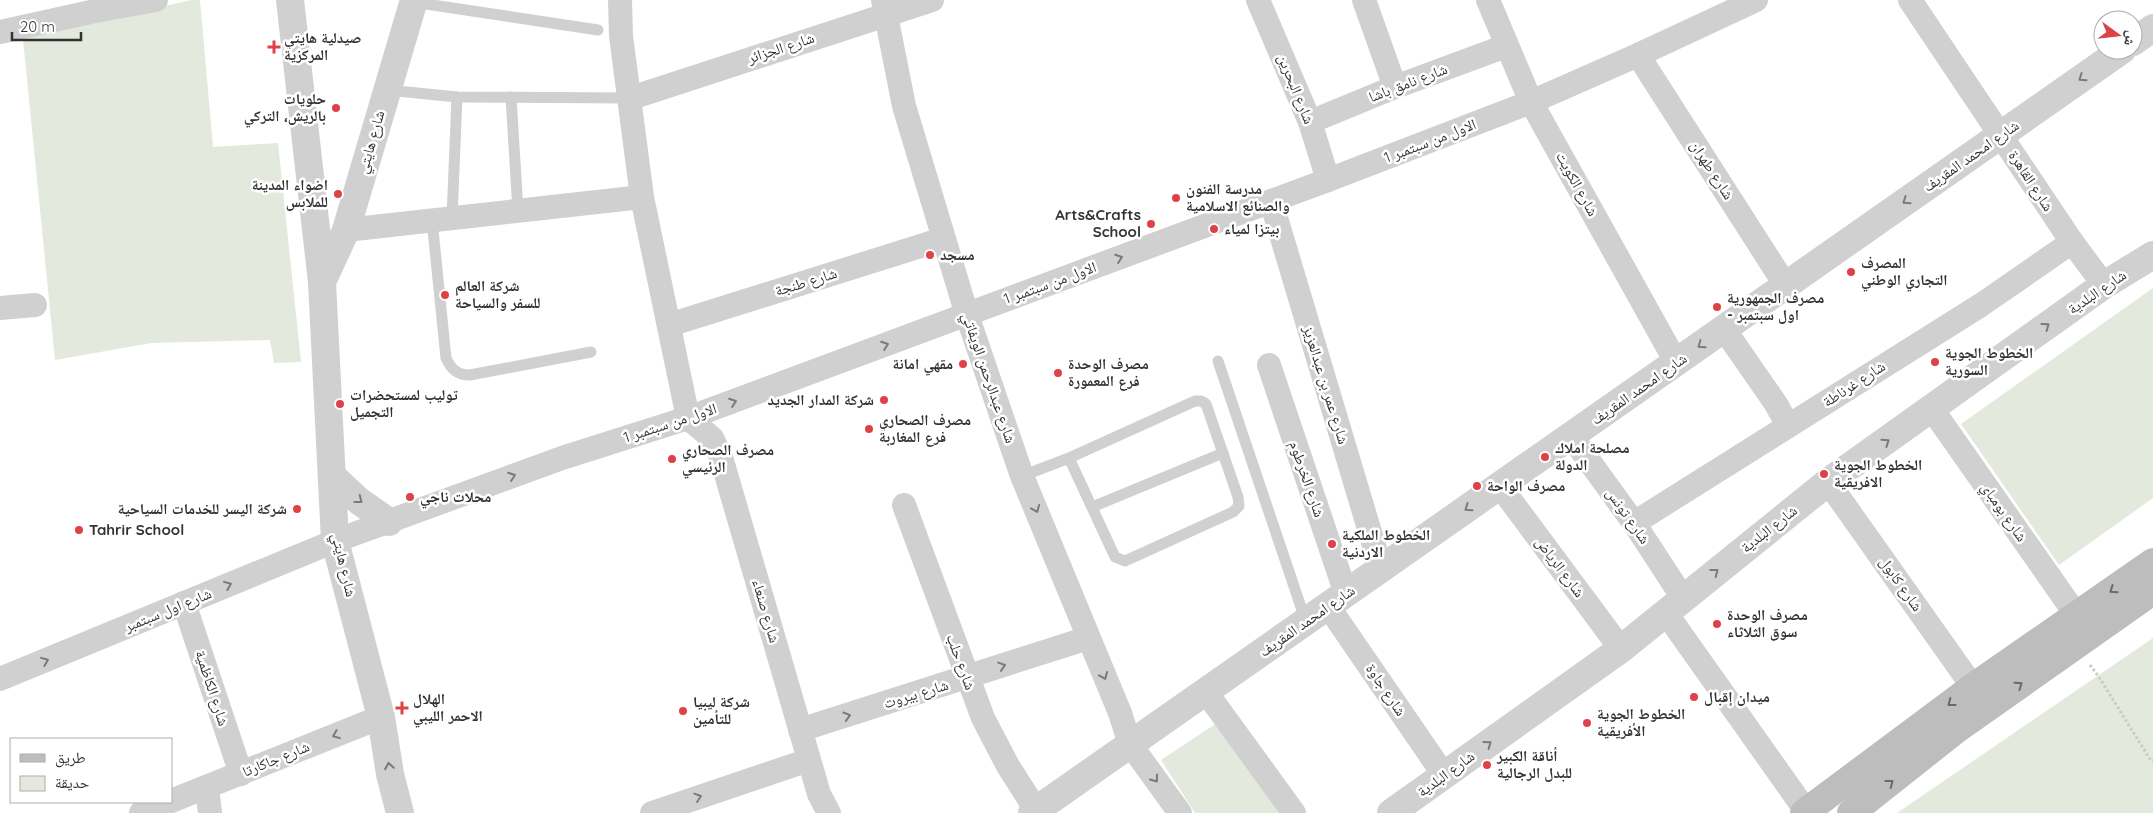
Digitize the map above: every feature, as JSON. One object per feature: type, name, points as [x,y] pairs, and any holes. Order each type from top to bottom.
[{"type":"main road","points":[[1805,812],[1973,687],[2153,562]]},
{"type":"main road","points":[[1851,813],[1957,729],[2153,591]]},
{"type":"street","points":[[1,27],[94,5],[156,0]]},
{"type":"street","name":"شارع هايتي","points":[[290,0],[322,282],[335,542],[382,718],[390,774],[400,813]]},
{"type":"street","points":[[620,0],[621,36],[631,98],[642,197],[688,418]]},
{"type":"street","name":"شارع الجزائر","points":[[631,98],[885,7],[932,0]]},
{"type":"street","name":"شارع البحرين","points":[[1258,0],[1310,122],[1328,180]]},
{"type":"street","points":[[1364,0],[1395,87]]},
{"type":"street","name":"شارع الكويت","points":[[1488,0],[1531,102],[1676,362]]},
{"type":"street","name":"الاول من سبتمبر 1","points":[[335,542],[562,458],[688,418],[1328,180],[1531,102],[1756,0]]},
{"type":"street","name":"شارع القاهرة","points":[[1910,0],[2072,242],[2104,285]]},
{"type":"street","name":"شارع هايتي","points":[[322,282],[346,230],[387,90],[408,1]]},
{"type":"street","name":"شارع عبدالرحمن الويفاتي","points":[[885,7],[904,106],[943,239],[1022,476],[1120,713],[1130,744],[1180,813]]},
{"type":"street","name":"شارع نامق باشا","points":[[1310,122],[1395,87],[1506,46]]},
{"type":"street","name":"شارع طهران","points":[[1638,55],[1786,286]]},
{"type":"street","name":"شارع امحمد المقريف","points":[[1034,812],[2108,60]]},
{"type":"street","points":[[346,230],[642,197]]},
{"type":"street","name":"شارع عمر بن عبدالعزيز","points":[[1271,201],[1381,569]]},
{"type":"street","name":"شارع طنجة","points":[[669,325],[943,239]]},
{"type":"street","name":"شارع غرناطة","points":[[1634,523],[1981,305],[2072,242]]},
{"type":"street","name":"شارع البلدية","points":[[1391,813],[1621,649],[1828,482],[2104,285],[2153,255]]},
{"type":"street","points":[[0,308],[35,304]]},
{"type":"street","points":[[1724,329],[1776,404],[1788,426]]},
{"type":"street","name":"شارع الخرطوم","points":[[1269,364],[1337,600]]},
{"type":"street","name":"شارع بومباي","points":[[1932,409],[2077,616]]},
{"type":"street","name":"شارع صنعاء","points":[[688,418],[712,438],[721,457],[819,794],[829,813]]},
{"type":"street","name":"شارع تونس","points":[[1571,436],[1634,523],[1674,606],[1805,812]]},
{"type":"street","points":[[332,476],[359,501],[389,522]]},
{"type":"street","name":"شارع كابول","points":[[1828,482],[1973,687]]},
{"type":"street","name":"شارع الرياض","points":[[1500,486],[1621,649]]},
{"type":"street","name":"شارع حلب","points":[[904,505],[983,718],[1034,812]]},
{"type":"street","name":"شارع اول سبتمبر","points":[[0,679],[335,542]]},
{"type":"street","name":"شارع جاوة","points":[[1337,600],[1444,775]]},
{"type":"street","name":"شارع الكاظمية","points":[[184,603],[240,774]]},
{"type":"street","name":"شارع بيروت","points":[[800,730],[1088,638]]},
{"type":"street","points":[[1206,692],[1294,813]]},
{"type":"street","name":"شارع جاكارتا","points":[[172,800],[382,718]]},
{"type":"street","points":[[652,813],[809,760]]},
{"type":"street","points":[[207,787],[210,813]]},
{"type":"street","name":"شارع جاكارتا","points":[[141,813],[165,803]]},
{"type":"lane","points":[[408,1],[598,30]]},
{"type":"lane","points":[[387,90],[457,97],[631,98]]},
{"type":"lane","points":[[457,97],[442,219],[446,358],[449,365],[462,375],[470,375],[591,352]]},
{"type":"lane","points":[[511,97],[518,211]]},
{"type":"lane","points":[[1218,361],[1306,622]]},
{"type":"lane","points":[[1022,476],[1069,458],[1195,401],[1201,401],[1206,404],[1238,497],[1239,506],[1233,512],[1125,561],[1115,557],[1069,458]]},
{"type":"lane","points":[[1092,507],[1223,453]]},
{"type":"path","points":[[2088,663],[2099,677],[2152,762]]},
{"type":"green space","points":[[191,0],[200,0],[213,147],[278,143],[301,362],[274,363],[270,340],[151,343],[55,360],[23,39]]},
{"type":"green space","points":[[2153,288],[2153,498],[2059,565],[1961,424]]},
{"type":"green space","points":[[2153,638],[2153,813],[1897,813]]},
{"type":"green space","points":[[1223,719],[1284,813],[1195,813],[1161,760]]},
{"type":"place","name":"صيدلية هايتي المركزية","points":[[274,47]]},
{"type":"place","name":"حلويات بالريش، التركي","points":[[336,108]]},
{"type":"place","name":"اضواء المدينة للملابس","points":[[338,194]]},
{"type":"place","name":"مدرسة الفنون والصنائع الاسلامية","points":[[1176,198]]},
{"type":"place","name":"Arts&Crafts School","points":[[1151,224]]},
{"type":"place","name":"بيتزا لمياء","points":[[1214,229]]},
{"type":"place","name":"مسجد","points":[[930,255]]},
{"type":"place","name":"المصرف التجاري الوطني","points":[[1851,272]]},
{"type":"place","name":"شركة العالم للسفر والسياحة","points":[[445,295]]},
{"type":"place","name":"مصرف الجمهورية - اول سبتمبر","points":[[1717,307]]},
{"type":"place","name":"الخطوط الجوية السورية","points":[[1935,362]]},
{"type":"place","name":"مقهي امانة","points":[[963,364]]},
{"type":"place","name":"مصرف الوحدة فرع المعمورة","points":[[1058,373]]},
{"type":"place","name":"شركة المدار الجديد","points":[[884,400]]},
{"type":"place","name":"توليب لمستحضرات التجميل","points":[[340,404]]},
{"type":"place","name":"مصرف الصحاري فرع المغاربة","points":[[869,429]]},
{"type":"place","name":"مصلحة املاك الدولة","points":[[1545,457]]},
{"type":"place","name":"مصرف الصحاري الرئيسي","points":[[672,459]]},
{"type":"place","name":"الخطوط الجوية الافريقية","points":[[1824,474]]},
{"type":"place","name":"مصرف الواحة","points":[[1477,486]]},
{"type":"place","name":"محلات ناجي","points":[[410,497]]},
{"type":"place","name":"شركة اليسر للخدمات السياحية","points":[[297,509]]},
{"type":"place","name":"Tahrir School","points":[[79,530]]},
{"type":"place","name":"الخطوط الملكية الاردنية","points":[[1332,544]]},
{"type":"place","name":"مصرف الوحدة سوق الثلاثاء","points":[[1717,624]]},
{"type":"place","name":"ميدان إقبال","points":[[1694,697]]},
{"type":"place","name":"الهلال الاحمر الليبي","points":[[402,708]]},
{"type":"place","name":"شركة ليبيا للتأمين","points":[[683,711]]},
{"type":"place","name":"الخطوط الجوية الأفريقية","points":[[1587,723]]},
{"type":"place","name":"أناقة الكبير للبدل الرجالية","points":[[1487,765]]}]
